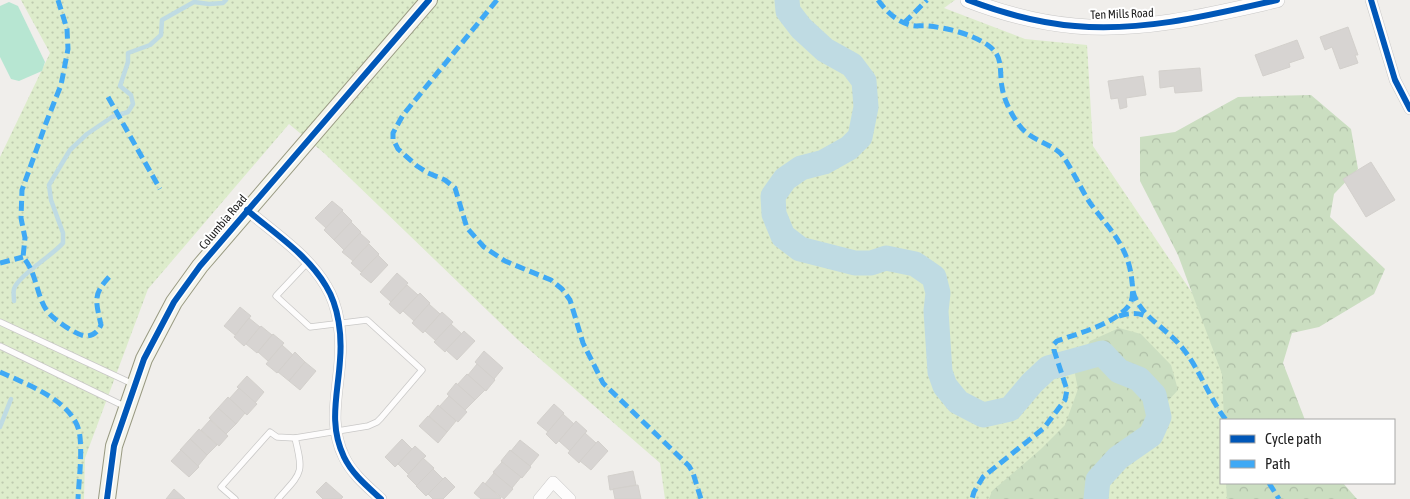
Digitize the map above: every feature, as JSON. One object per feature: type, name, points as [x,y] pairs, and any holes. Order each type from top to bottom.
[{"type":"main road","name":"Columbia Road","points":[[107,499],[114,446],[144,359],[174,302],[200,266],[247,210],[429,0]]},
{"type":"street","name":"Ten Mills Road","points":[[968,0],[992,9],[1034,20],[1074,26],[1120,27],[1166,23],[1277,0]]},
{"type":"street","points":[[1371,0],[1394,80],[1410,109]]},
{"type":"street","points":[[247,210],[308,262],[327,287],[339,324],[340,360],[334,411],[336,431],[344,458],[354,472],[382,499]]},
{"type":"street","points":[[539,499],[553,482],[570,499]]},
{"type":"lane","points":[[235,499],[222,487],[270,432],[277,437],[295,438],[359,429],[377,422],[422,370],[367,320],[310,327],[276,296],[308,262]]},
{"type":"lane","points":[[0,322],[135,385]]},
{"type":"lane","points":[[0,346],[128,407]]},
{"type":"lane","points":[[278,499],[296,479],[300,470],[300,460],[295,438]]},
{"type":"green space","points":[[21,0],[955,0],[944,8],[1025,39],[1087,45],[1093,146],[1277,419],[1220,419],[1220,484],[1321,484],[1331,499],[665,499],[660,463],[517,339],[324,153],[289,124],[148,289],[85,458],[84,499],[0,499],[0,157],[50,53]]},
{"type":"green space","points":[[9,2],[18,6],[45,62],[42,71],[19,81],[11,79],[0,57],[0,6]]},
{"type":"green space","points":[[1311,95],[1351,129],[1358,169],[1334,194],[1330,217],[1385,269],[1374,294],[1319,327],[1292,333],[1283,363],[1305,419],[1224,419],[1222,374],[1178,255],[1140,181],[1140,137],[1175,132],[1238,97]]},
{"type":"green space","points":[[1119,328],[1141,334],[1171,365],[1178,390],[1146,425],[1116,453],[1085,499],[989,499],[992,491],[1041,449],[1065,425],[1078,389],[1074,369],[1090,341]]},
{"type":"green space","points":[[1226,484],[1344,484],[1357,499],[1227,499]]},
{"type":"building","points":[[1348,27],[1358,55],[1355,55],[1358,63],[1340,69],[1332,47],[1325,50],[1320,37]]},
{"type":"building","points":[[1297,40],[1304,58],[1289,63],[1290,67],[1263,76],[1255,55]]},
{"type":"building","points":[[1200,68],[1202,91],[1175,93],[1174,86],[1160,88],[1159,71]]},
{"type":"building","points":[[1143,76],[1146,95],[1126,98],[1127,107],[1120,109],[1118,98],[1111,99],[1108,81]]},
{"type":"building","points":[[1371,162],[1395,200],[1366,217],[1343,179]]},
{"type":"building","points":[[332,201],[343,210],[326,228],[315,218]]},
{"type":"building","points":[[342,211],[352,221],[334,240],[324,230]]},
{"type":"building","points":[[351,222],[361,232],[344,250],[334,240]]},
{"type":"building","points":[[360,233],[370,242],[353,261],[342,252]]},
{"type":"building","points":[[369,244],[379,254],[361,272],[351,263]]},
{"type":"building","points":[[378,255],[388,265],[371,283],[360,274]]},
{"type":"building","points":[[397,273],[408,283],[391,302],[380,292]]},
{"type":"building","points":[[407,285],[418,295],[400,314],[389,304]]},
{"type":"building","points":[[420,293],[430,303],[414,321],[403,311]]},
{"type":"building","points":[[429,304],[440,314],[423,333],[412,323]]},
{"type":"building","points":[[240,307],[251,316],[235,335],[224,326]]},
{"type":"building","points":[[442,312],[453,322],[436,341],[425,331]]},
{"type":"building","points":[[249,318],[260,327],[244,346],[234,337]]},
{"type":"building","points":[[451,324],[462,334],[445,352],[434,342]]},
{"type":"building","points":[[261,326],[272,335],[257,353],[246,344]]},
{"type":"building","points":[[464,331],[475,341],[457,360],[446,350]]},
{"type":"building","points":[[273,334],[284,343],[268,361],[258,352]]},
{"type":"building","points":[[282,345],[293,355],[277,373],[266,364]]},
{"type":"building","points":[[484,351],[503,368],[494,379],[475,362]]},
{"type":"building","points":[[295,352],[305,362],[289,381],[278,372]]},
{"type":"building","points":[[305,362],[316,371],[300,390],[289,381]]},
{"type":"building","points":[[477,364],[495,380],[486,391],[468,375]]},
{"type":"building","points":[[467,374],[485,390],[475,400],[457,385]]},
{"type":"building","points":[[247,376],[264,392],[255,403],[237,387]]},
{"type":"building","points":[[456,383],[475,400],[465,410],[447,394]]},
{"type":"building","points":[[239,388],[257,404],[247,415],[229,399]]},
{"type":"building","points":[[449,396],[467,412],[458,422],[439,407]]},
{"type":"building","points":[[228,397],[245,413],[236,424],[218,408]]},
{"type":"building","points":[[554,404],[564,413],[548,432],[537,423]]},
{"type":"building","points":[[438,405],[456,421],[447,432],[429,416]]},
{"type":"building","points":[[218,408],[236,424],[226,434],[209,418]]},
{"type":"building","points":[[563,414],[574,424],[556,444],[546,434]]},
{"type":"building","points":[[428,416],[447,432],[438,443],[419,426]]},
{"type":"building","points":[[210,420],[228,436],[219,446],[201,430]]},
{"type":"building","points":[[576,421],[587,431],[570,451],[559,441]]},
{"type":"building","points":[[199,429],[217,445],[207,455],[190,439]]},
{"type":"building","points":[[585,433],[596,443],[579,463],[568,453]]},
{"type":"building","points":[[190,439],[207,455],[198,466],[180,450]]},
{"type":"building","points":[[402,439],[412,449],[395,467],[385,457]]},
{"type":"building","points":[[520,440],[539,455],[530,466],[511,451]]},
{"type":"building","points":[[598,441],[608,451],[591,470],[580,461]]},
{"type":"building","points":[[415,446],[426,456],[408,474],[398,464]]},
{"type":"building","points":[[181,450],[199,467],[189,477],[171,461]]},
{"type":"building","points":[[510,450],[531,467],[522,478],[501,461]]},
{"type":"building","points":[[423,458],[434,468],[417,486],[407,476]]},
{"type":"building","points":[[502,462],[521,477],[512,488],[493,472]]},
{"type":"building","points":[[433,469],[443,479],[426,496],[416,486]]},
{"type":"building","points":[[633,471],[636,485],[610,490],[608,476]]},
{"type":"building","points":[[494,473],[513,489],[504,499],[485,484]]},
{"type":"building","points":[[445,477],[455,487],[443,499],[433,499],[428,494]]},
{"type":"building","points":[[326,482],[343,497],[341,499],[323,499],[316,492]]},
{"type":"building","points":[[483,482],[501,498],[481,499],[474,493]]},
{"type":"building","points":[[638,485],[641,499],[615,499],[613,489]]},
{"type":"building","points":[[174,489],[185,499],[166,499]]},
{"type":"waterway","points":[[14,301],[14,290],[22,278],[63,243],[63,233],[51,200],[49,185],[70,150],[87,134],[112,117],[128,112],[133,104],[131,95],[120,86],[128,62],[128,53],[150,45],[161,35],[162,20],[194,2],[209,4],[223,3],[226,0]]},
{"type":"waterway","points":[[787,0],[788,11],[801,28],[825,50],[852,65],[864,81],[866,107],[860,137],[849,148],[824,162],[801,168],[785,179],[773,196],[774,214],[783,236],[800,249],[855,263],[871,263],[886,258],[915,264],[934,277],[938,293],[936,311],[940,372],[945,386],[958,402],[983,415],[1010,409],[1032,383],[1048,368],[1102,353],[1119,371],[1139,379],[1154,395],[1159,417],[1151,435],[1118,458],[1098,480],[1096,499]]},
{"type":"waterway","points":[[0,427],[11,399]]},
{"type":"marked path","points":[[58,0],[67,29],[68,49],[61,85],[22,190],[21,218],[25,238],[23,257],[28,263],[43,305],[47,311],[65,326],[86,336],[93,334],[101,325],[97,299],[100,288],[110,276]]},
{"type":"marked path","points":[[497,0],[403,115],[393,133],[393,139],[398,149],[417,166],[445,180],[455,188],[467,228],[484,247],[505,261],[551,280],[562,289],[570,300],[583,343],[603,383],[689,466],[701,499]]},
{"type":"marked path","points":[[878,0],[884,8],[900,21],[914,26],[936,27],[960,32],[975,38],[994,50],[999,60],[1004,97],[1013,116],[1023,130],[1054,148],[1063,156],[1089,201],[1119,241],[1130,270],[1132,296],[1130,304],[1124,311],[1107,322],[1057,341],[1054,344],[1054,350],[1067,390],[1065,400],[1044,428],[983,477],[972,499]]},
{"type":"marked path","points":[[904,23],[927,0]]},
{"type":"marked path","points":[[108,97],[160,189]]},
{"type":"marked path","points":[[0,263],[23,257]]},
{"type":"marked path","points":[[1133,291],[1140,307],[1186,353],[1225,419]]},
{"type":"marked path","points":[[1119,316],[1141,314],[1148,317]]},
{"type":"marked path","points":[[0,372],[37,389],[61,404],[77,425],[81,452],[78,499]]},
{"type":"marked path","points":[[1270,484],[1279,499]]},
{"type":"cycle path","points":[[107,499],[114,446],[144,359],[174,302],[200,266],[429,0]]},
{"type":"cycle path","points":[[968,0],[1034,20],[1061,25],[1100,27],[1126,27],[1177,21],[1277,0]]},
{"type":"cycle path","points":[[1371,0],[1395,80],[1410,109]]},
{"type":"cycle path","points":[[247,210],[310,264],[330,294],[337,312],[340,341],[335,409],[336,433],[339,445],[351,469],[381,499]]}]
